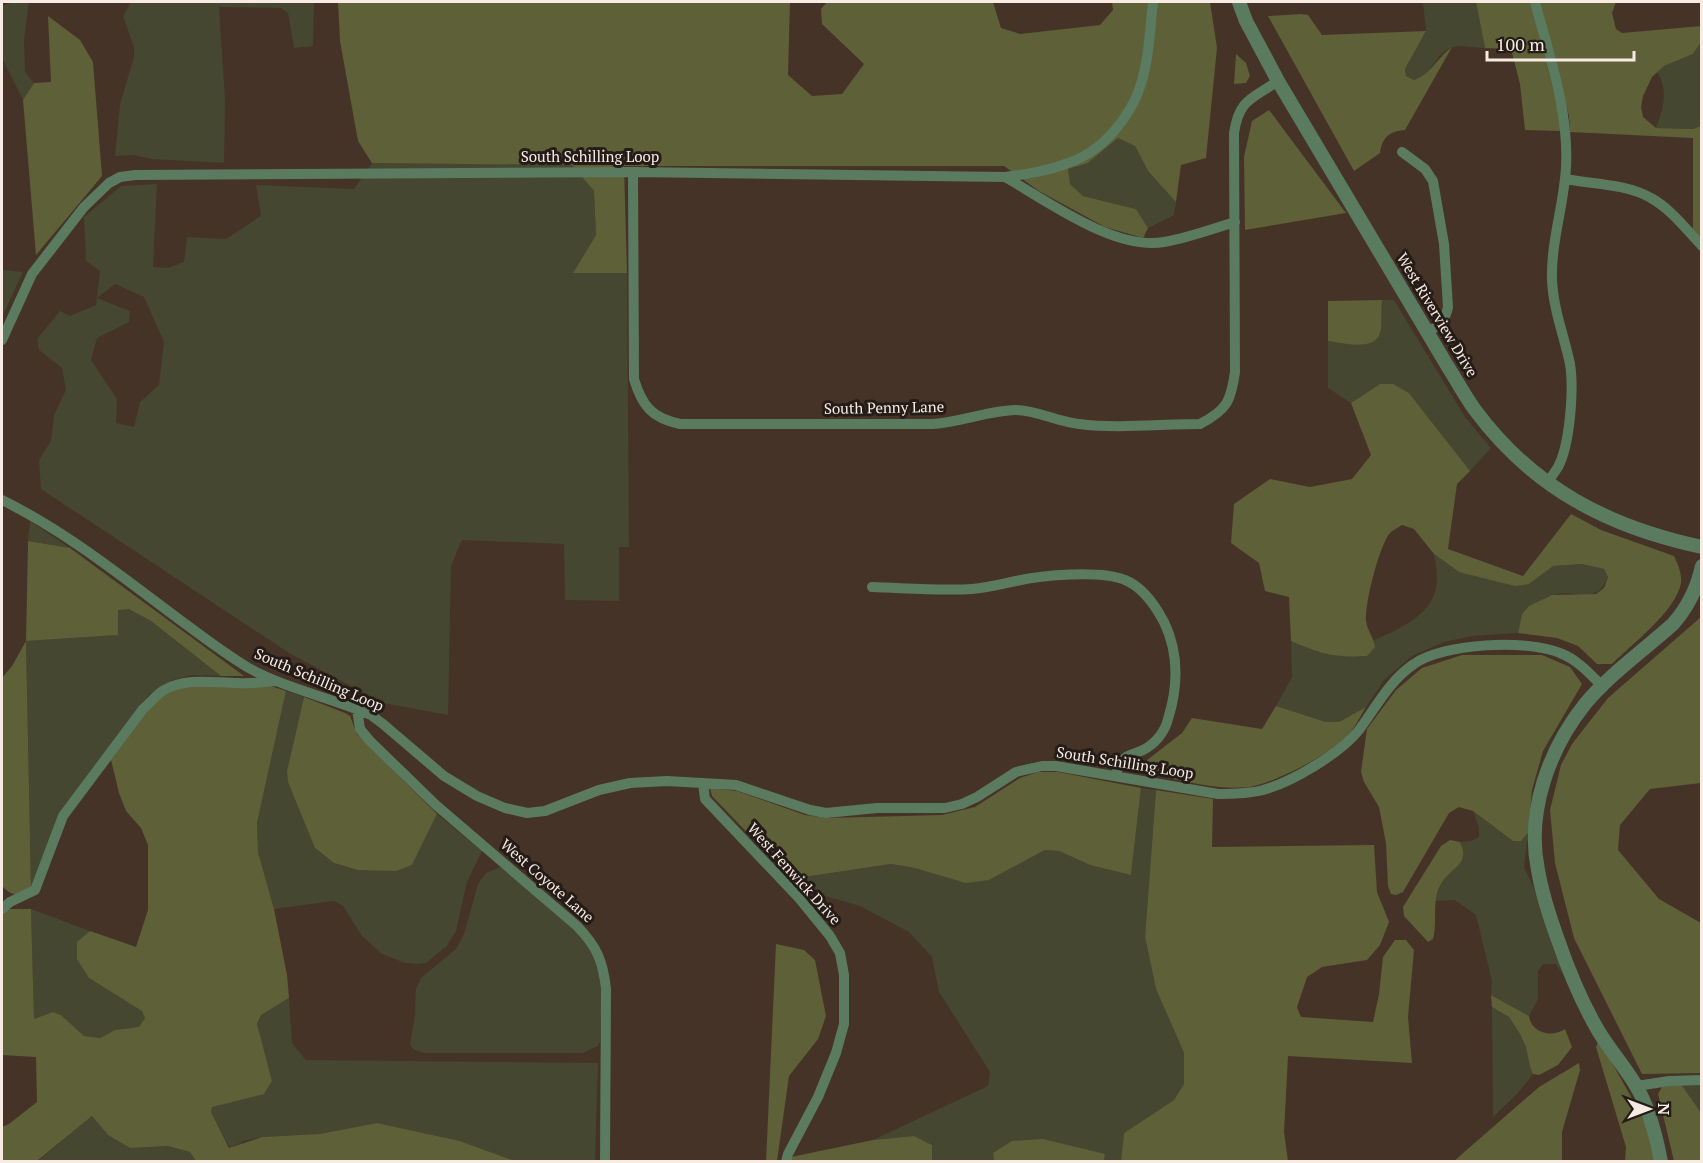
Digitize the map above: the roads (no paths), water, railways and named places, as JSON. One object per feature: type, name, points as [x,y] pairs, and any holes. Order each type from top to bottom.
[{"type":"street","name":"South Schilling Loop","points":[[2,340],[23,290],[36,269],[84,207],[109,183],[120,177],[633,171],[1005,177],[1045,171],[1071,163],[1086,154],[1111,134],[1133,103],[1141,85],[1153,2]]},
{"type":"street","name":"West Riverview Drive","points":[[1239,2],[1246,21],[1278,81],[1475,410],[1497,436],[1548,482],[1602,516],[1665,539],[1701,547]]},
{"type":"street","points":[[1535,2],[1564,119],[1566,143],[1565,179],[1553,243],[1552,280],[1555,308],[1570,364],[1570,400],[1565,447],[1559,466],[1548,482]]},
{"type":"street","name":"South Penny Lane","points":[[633,171],[634,379],[640,398],[652,413],[665,421],[680,424],[933,424],[950,423],[1017,410],[1034,412],[1076,424],[1200,424],[1220,412],[1232,394],[1234,372],[1234,133],[1236,121],[1242,106],[1248,99],[1278,81]]},
{"type":"street","points":[[1402,152],[1425,169],[1433,181],[1444,244],[1448,308],[1442,322],[1428,333]]},
{"type":"street","points":[[1005,177],[1102,231],[1143,243],[1163,243],[1235,222]]},
{"type":"street","points":[[1565,179],[1627,190],[1650,197],[1668,210],[1701,246]]},
{"type":"street","name":"South Schilling Loop","points":[[2,500],[32,515],[93,555],[224,652],[248,667],[276,681],[357,710],[383,724],[444,776],[477,796],[505,808],[527,813],[545,811],[599,790],[630,783],[736,785],[810,810],[826,813],[877,808],[945,808],[963,804],[977,797],[1016,772],[1041,766],[1056,766],[1218,794],[1240,794],[1282,783],[1302,773],[1346,744],[1398,677],[1415,662],[1438,652],[1459,648],[1523,644],[1543,647],[1562,653],[1580,664],[1603,687]]},
{"type":"street","points":[[1673,624],[1691,600],[1701,566]]},
{"type":"street","points":[[872,587],[972,589],[1058,575],[1103,575],[1124,579],[1144,592],[1159,611],[1174,652],[1176,674],[1174,699],[1167,723],[1156,741],[1145,749],[1127,756],[1120,763],[1116,776]]},
{"type":"street","points":[[1661,1161],[1654,1128],[1636,1086],[1599,1032],[1575,986],[1551,920],[1537,869],[1535,832],[1539,798],[1555,752],[1586,703],[1701,596]]},
{"type":"street","points":[[4,902],[35,891],[63,816],[143,709],[154,698],[164,690],[191,682],[243,684],[276,681]]},
{"type":"street","name":"West Coyote Lane","points":[[357,710],[360,729],[370,741],[436,805],[577,926],[598,952],[604,968],[606,989],[605,1161]]},
{"type":"street","name":"West Fenwick Drive","points":[[703,783],[705,799],[799,898],[830,936],[840,953],[844,975],[844,1024],[836,1053],[818,1097],[786,1161]]},
{"type":"street","points":[[1636,1086],[1669,1081],[1701,1080]]}]
